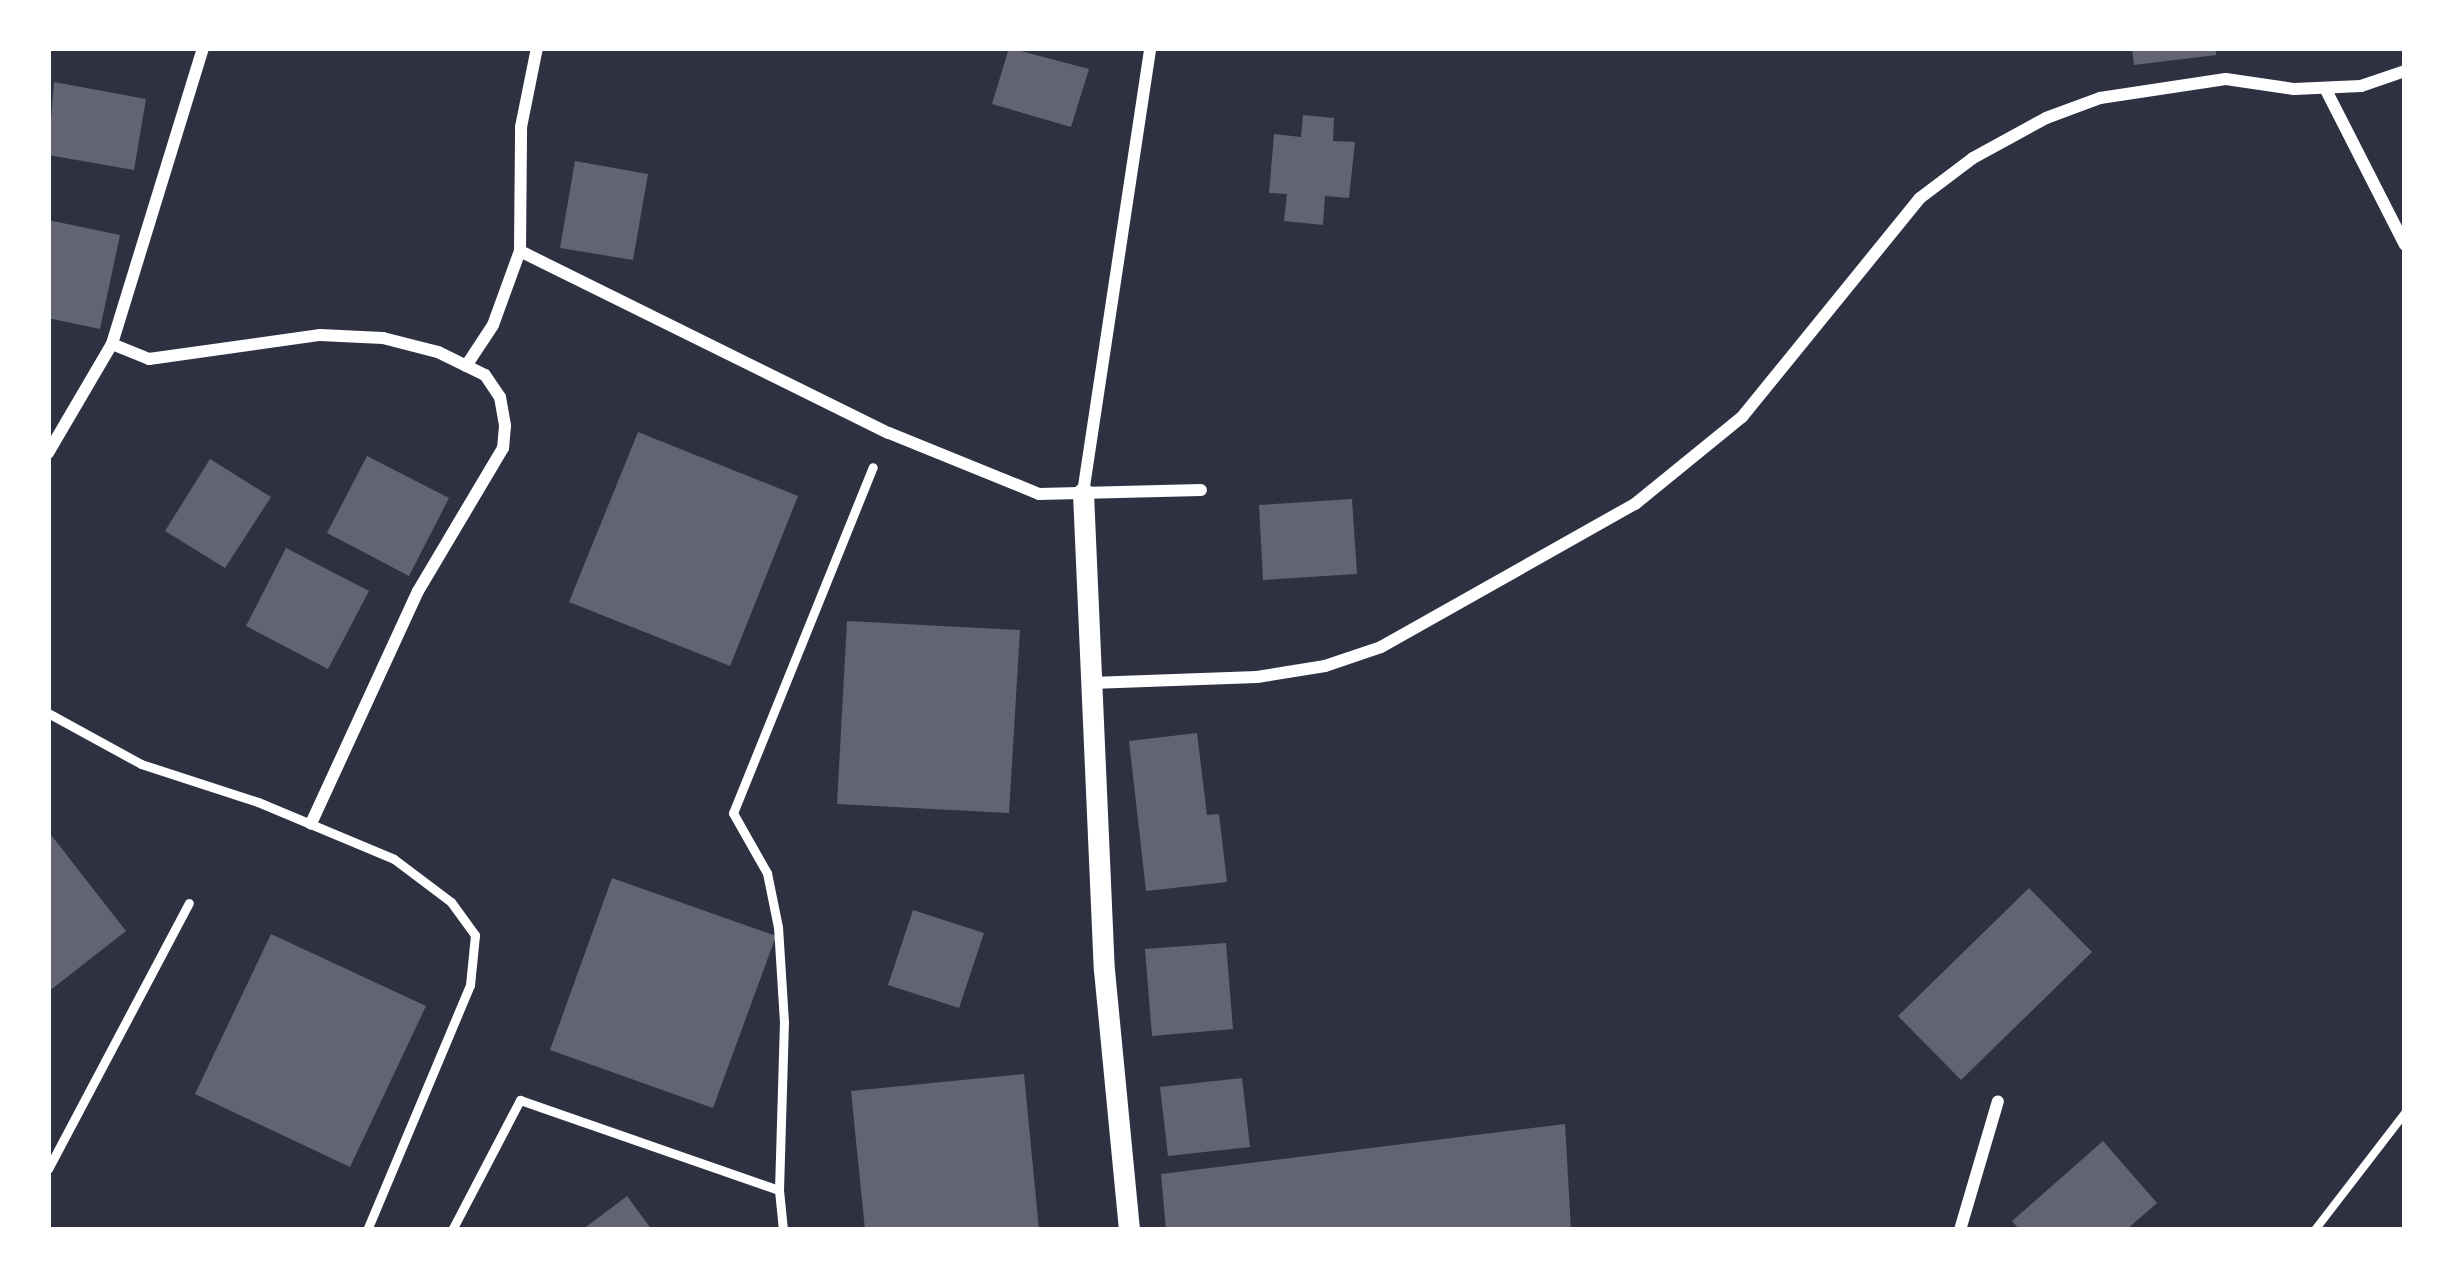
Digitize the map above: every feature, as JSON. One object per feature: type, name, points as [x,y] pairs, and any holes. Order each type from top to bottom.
[{"type":"street","points":[[48,453],[112,344],[203,48]]},
{"type":"street","points":[[466,366],[494,325],[520,251],[520,127],[537,48]]},
{"type":"street","points":[[1129,1230],[1104,970],[1083,493],[1150,48]]},
{"type":"street","points":[[1091,683],[1256,677],[1324,666],[1381,647],[1635,504],[1692,462],[1756,401],[1885,235],[1920,198],[1973,158],[2046,118],[2100,98],[2226,79],[2294,89],[2325,88],[2361,86],[2405,71]]},
{"type":"street","points":[[2325,88],[2405,244]]},
{"type":"street","points":[[520,251],[889,433],[1039,494],[1201,490]]},
{"type":"street","points":[[112,344],[149,358],[320,334],[362,337],[438,352],[484,375],[500,397],[503,448],[418,591],[311,824]]},
{"type":"street","points":[[1960,1230],[1998,1100]]},
{"type":"lane","points":[[783,1230],[778,1190],[784,1022],[778,927],[767,873],[733,813],[874,467]]},
{"type":"lane","points":[[48,713],[141,764],[394,859],[451,902],[475,935],[470,985],[367,1230]]},
{"type":"lane","points":[[48,1169],[188,903]]},
{"type":"lane","points":[[452,1230],[520,1100],[778,1190]]},
{"type":"path","points":[[2315,1230],[2405,1113]]},
{"type":"building","points":[[1009,48],[1089,69],[1071,127],[992,104]]},
{"type":"building","points":[[2132,48],[2216,48],[2216,55],[2134,65]]},
{"type":"building","points":[[54,82],[146,99],[134,170],[48,155]]},
{"type":"building","points":[[1303,115],[1334,118],[1333,141],[1355,142],[1349,198],[1325,196],[1323,225],[1284,221],[1287,194],[1269,193],[1274,134],[1301,137]]},
{"type":"building","points":[[575,161],[648,174],[633,260],[560,248]]},
{"type":"building","points":[[48,220],[120,235],[100,329],[48,318]]},
{"type":"building","points":[[638,432],[798,496],[730,666],[569,602]]},
{"type":"building","points":[[367,456],[449,498],[409,576],[327,533]]},
{"type":"building","points":[[210,459],[271,497],[225,568],[165,531]]},
{"type":"building","points":[[1352,499],[1357,574],[1263,580],[1259,505]]},
{"type":"building","points":[[286,548],[369,591],[328,669],[246,626]]},
{"type":"building","points":[[847,621],[1020,630],[1009,813],[837,804]]},
{"type":"building","points":[[1197,733],[1207,815],[1219,814],[1227,882],[1146,891],[1129,741]]},
{"type":"building","points":[[48,831],[126,931],[48,992]]},
{"type":"building","points":[[612,878],[776,936],[713,1108],[550,1050]]},
{"type":"building","points":[[2029,888],[2092,952],[1961,1080],[1898,1016]]},
{"type":"building","points":[[913,910],[984,933],[959,1008],[888,985]]},
{"type":"building","points":[[271,934],[426,1006],[350,1167],[195,1094]]},
{"type":"building","points":[[1226,943],[1233,1029],[1152,1036],[1145,949]]},
{"type":"building","points":[[1024,1074],[1039,1230],[865,1230],[851,1091]]},
{"type":"building","points":[[1242,1078],[1250,1147],[1168,1156],[1160,1087]]},
{"type":"building","points":[[1565,1124],[1571,1230],[1166,1230],[1161,1174]]},
{"type":"building","points":[[2103,1141],[2157,1203],[2126,1230],[2020,1230],[2012,1221]]},
{"type":"building","points":[[627,1196],[652,1230],[582,1230]]}]
